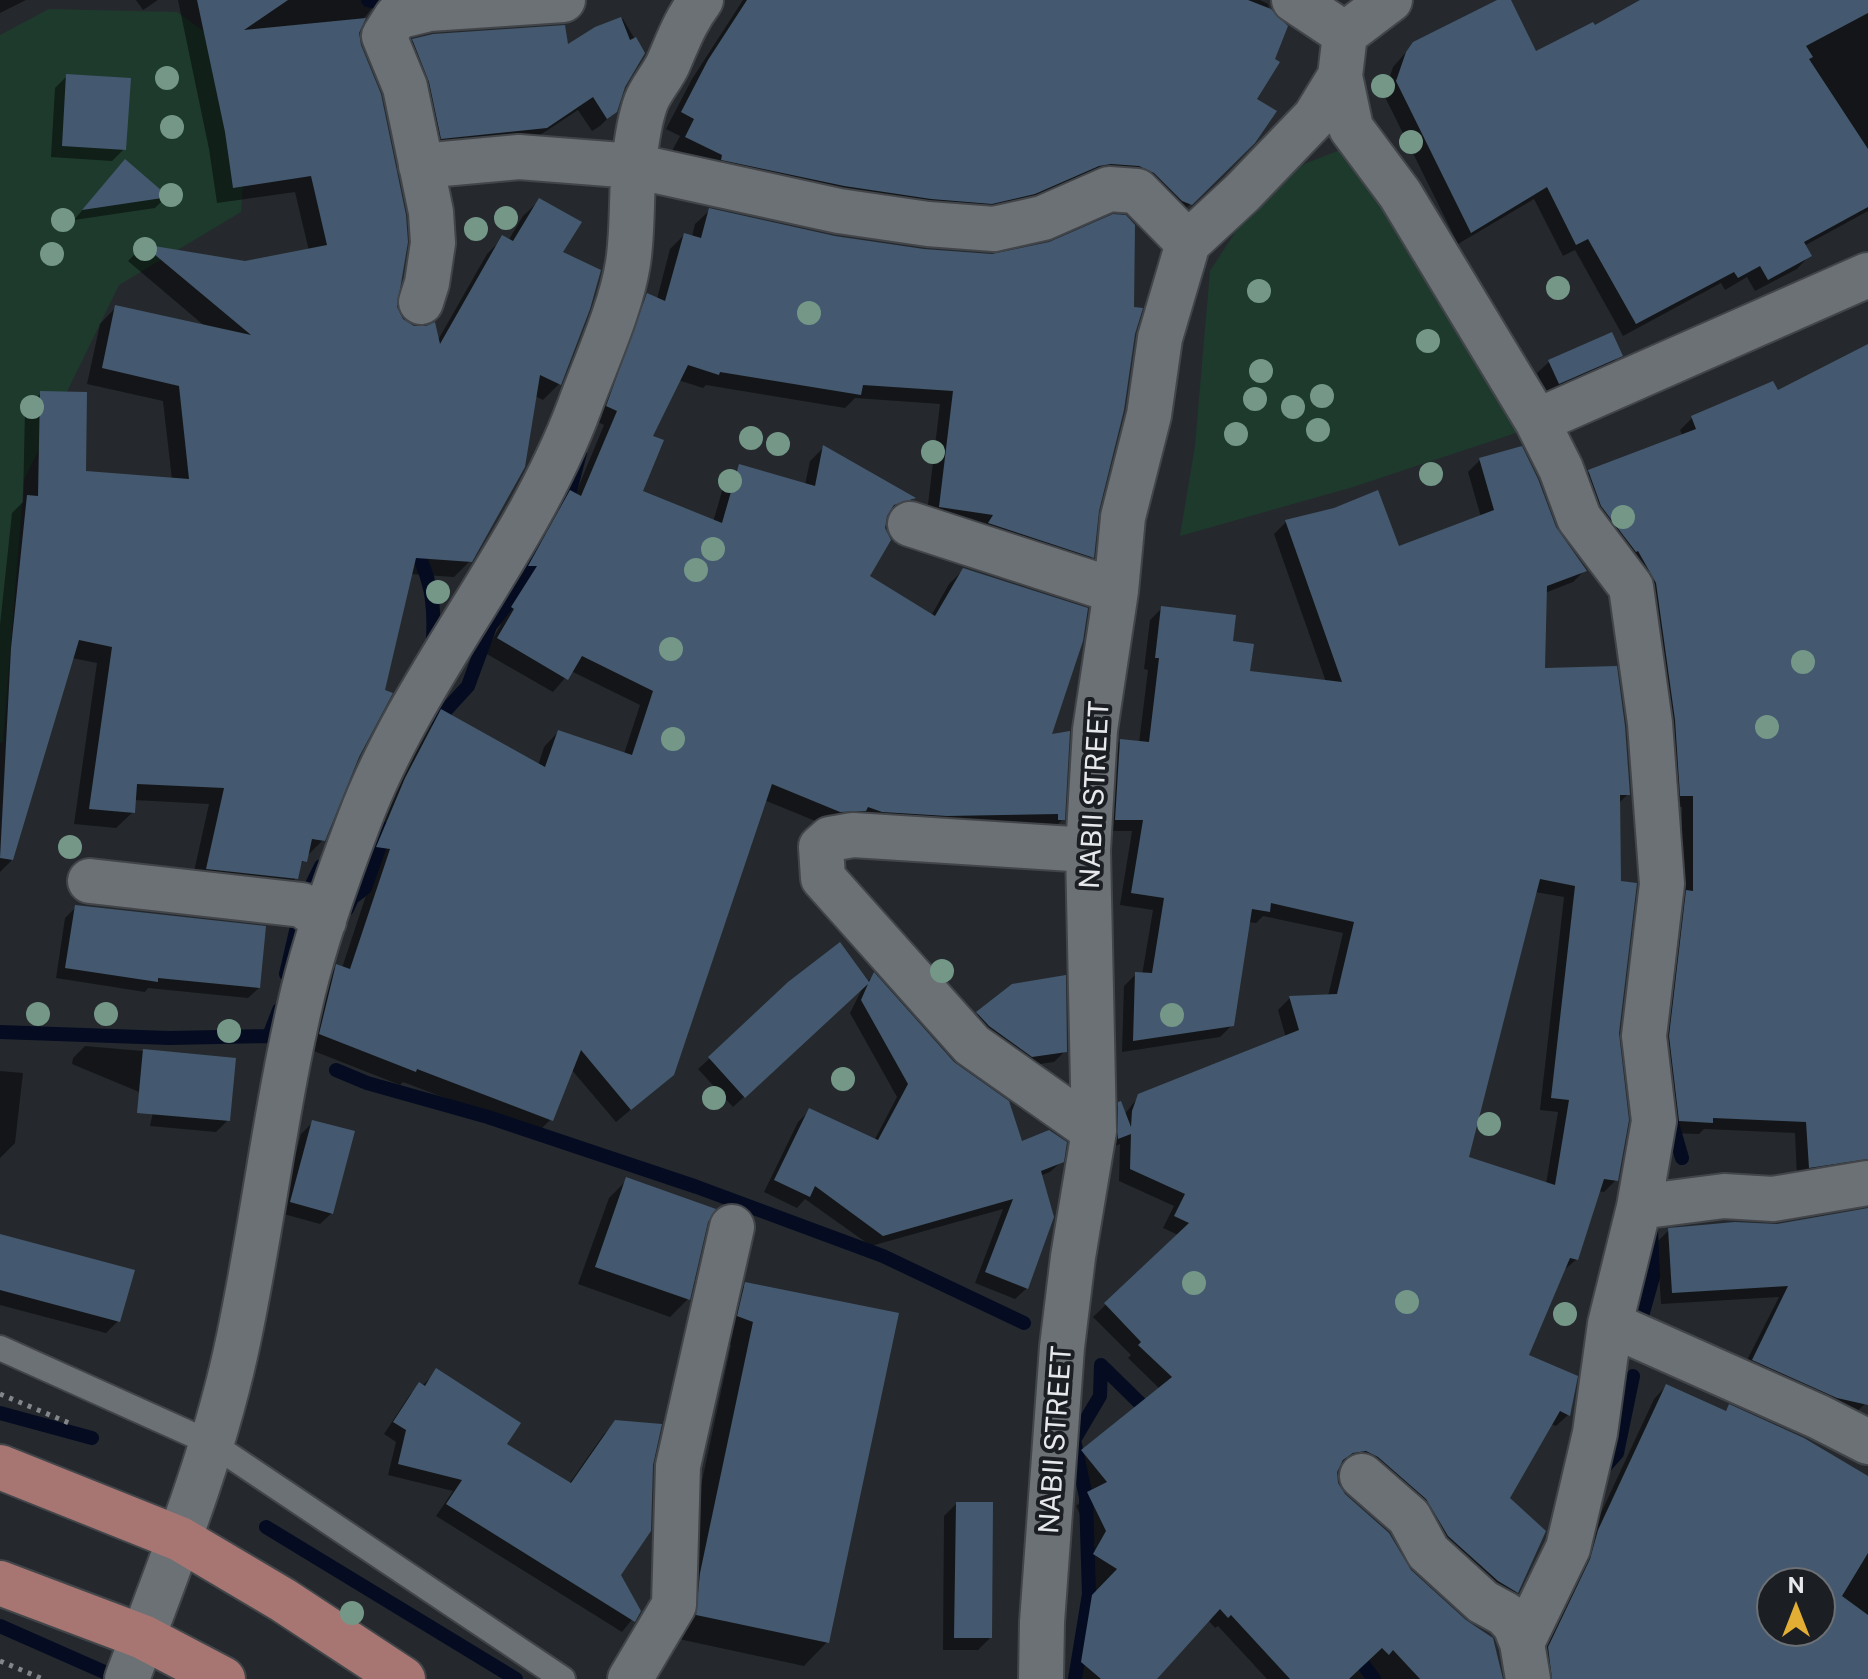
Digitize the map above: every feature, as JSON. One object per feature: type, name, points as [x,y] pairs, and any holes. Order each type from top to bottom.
[{"type":"main road","points":[[0,1467],[180,1539],[283,1600],[403,1679]]},
{"type":"main road","points":[[0,1583],[143,1637],[223,1679]]},
{"type":"street","points":[[421,302],[433,243],[431,212],[405,87],[384,36],[396,17],[429,9],[563,0]]},
{"type":"street","points":[[127,1679],[180,1539],[211,1443],[238,1340],[291,1044],[324,921],[385,759],[412,707],[540,494],[576,415],[628,262],[634,166],[646,101],[667,68],[684,23],[701,0]]},
{"type":"street","points":[[1294,0],[1342,55],[1351,128],[1400,194],[1537,421],[1561,469],[1579,518],[1631,587],[1641,653],[1650,723],[1662,884],[1644,1036],[1654,1121],[1639,1207],[1610,1324],[1595,1433],[1568,1548],[1525,1661]]},
{"type":"street","points":[[421,166],[519,157],[634,166],[839,211],[928,224],[994,229],[1043,218],[1109,189],[1137,191],[1188,243],[1242,193],[1315,117],[1342,55],[1390,0]]},
{"type":"street","name":"NABII STREET","points":[[1041,1679],[1042,1622],[1062,1347],[1094,1131],[1088,850],[1095,730],[1116,591],[1123,517],[1149,415],[1160,338],[1188,243]]},
{"type":"street","points":[[1537,421],[1868,275]]},
{"type":"street","points":[[910,524],[1116,591]]},
{"type":"street","points":[[1088,850],[853,835],[830,839],[821,847],[823,878],[972,1045],[1094,1131]]},
{"type":"street","points":[[90,881],[302,905],[324,921]]},
{"type":"street","points":[[1639,1207],[1724,1196],[1773,1199],[1868,1183]]},
{"type":"street","points":[[630,1679],[674,1605],[678,1466],[732,1227]]},
{"type":"street","points":[[1610,1324],[1868,1442]]},
{"type":"street","points":[[1362,1476],[1409,1517],[1428,1552],[1483,1602],[1505,1614],[1515,1625],[1525,1661]]},
{"type":"lane","points":[[0,1348],[211,1443],[563,1679]]},
{"type":"path","points":[[0,1394],[71,1423]]},
{"type":"path","points":[[0,1661],[43,1679]]},
{"type":"green space","points":[[49,9],[177,12],[252,66],[241,212],[119,285],[24,480],[3,742],[0,743],[0,35]]},
{"type":"green space","points":[[1340,150],[1555,420],[1353,487],[1180,536],[1195,446],[1210,271],[1271,177]]},
{"type":"building","points":[[197,0],[288,0],[244,30],[366,18],[359,33],[361,45],[381,94],[406,215],[408,242],[397,307],[403,319],[414,326],[435,322],[440,344],[502,235],[513,241],[539,198],[582,222],[563,252],[601,270],[590,309],[561,385],[540,375],[525,467],[472,562],[416,558],[385,690],[393,693],[359,757],[325,841],[312,839],[307,862],[302,861],[298,879],[206,869],[224,788],[137,784],[135,813],[89,809],[112,647],[79,640],[13,860],[0,858],[11,648],[27,495],[38,496],[40,391],[87,392],[86,471],[189,479],[179,386],[102,368],[115,305],[251,335],[142,244],[245,261],[327,245],[311,176],[233,188],[225,132]]},
{"type":"building","points":[[747,0],[1248,0],[1271,9],[1288,26],[1275,59],[1280,62],[1257,99],[1277,111],[1255,143],[1192,205],[1182,201],[1154,173],[1139,166],[1111,164],[1099,166],[1035,194],[992,204],[931,199],[844,186],[721,160],[722,155],[685,137],[694,119],[681,112],[708,60]]},
{"type":"building","points":[[1497,0],[1511,0],[1536,51],[1593,22],[1595,25],[1640,0],[1868,0],[1868,13],[1806,46],[1813,57],[1809,59],[1868,149],[1868,207],[1804,242],[1812,256],[1768,280],[1760,266],[1738,278],[1734,272],[1636,324],[1588,239],[1576,245],[1547,187],[1471,233],[1396,81],[1406,52],[1413,42]]},
{"type":"building","points":[[621,17],[630,40],[636,37],[645,53],[625,87],[617,112],[607,119],[593,97],[547,128],[441,139],[429,82],[412,39],[433,34],[565,25],[568,44],[595,27]]},
{"type":"building","points":[[66,74],[131,78],[126,150],[62,146]]},
{"type":"building","points":[[125,159],[169,197],[82,210]]},
{"type":"building","points":[[709,208],[835,236],[924,249],[992,254],[1049,242],[1113,214],[1126,215],[1135,225],[1134,307],[1143,308],[1135,334],[1124,410],[1099,511],[1094,558],[988,523],[993,515],[939,507],[953,391],[863,385],[861,395],[720,372],[719,375],[688,365],[653,436],[664,440],[643,491],[722,523],[739,464],[815,486],[823,445],[916,498],[894,505],[887,516],[885,528],[891,540],[870,576],[935,616],[963,568],[1088,608],[1083,641],[1052,734],[1070,731],[1065,820],[1058,820],[1058,814],[947,816],[882,812],[868,807],[866,811],[840,812],[772,784],[674,1075],[631,1110],[581,1050],[553,1121],[319,1034],[336,964],[350,969],[390,849],[376,847],[405,778],[441,709],[545,767],[558,730],[632,755],[653,691],[582,656],[568,680],[497,638],[514,609],[511,607],[537,566],[528,566],[570,490],[581,496],[617,411],[606,406],[647,293],[665,301],[684,233],[701,238]]},
{"type":"building","points":[[1612,332],[1623,356],[1559,384],[1548,360]]},
{"type":"building","points":[[1868,344],[1868,1159],[1809,1168],[1806,1122],[1713,1118],[1713,1123],[1679,1121],[1669,1036],[1686,890],[1693,891],[1693,796],[1680,796],[1675,720],[1656,583],[1638,551],[1601,506],[1588,470],[1696,429],[1691,416],[1773,381],[1778,390]]},
{"type":"building","points":[[1522,446],[1556,527],[1587,571],[1547,586],[1545,668],[1617,666],[1630,795],[1620,795],[1621,881],[1637,883],[1619,1033],[1629,1120],[1618,1181],[1604,1179],[1578,1260],[1570,1258],[1529,1355],[1578,1376],[1570,1416],[1560,1411],[1510,1498],[1546,1531],[1518,1593],[1498,1581],[1448,1536],[1426,1499],[1378,1457],[1366,1451],[1353,1453],[1343,1460],[1337,1472],[1338,1483],[1345,1494],[1389,1533],[1411,1570],[1466,1620],[1493,1638],[1503,1679],[1420,1679],[1393,1650],[1389,1655],[1382,1648],[1349,1679],[1290,1679],[1231,1615],[1228,1618],[1220,1609],[1157,1679],[1101,1679],[1081,1662],[1092,1595],[1117,1569],[1093,1554],[1106,1531],[1087,1492],[1107,1482],[1081,1450],[1172,1377],[1138,1345],[1141,1342],[1104,1303],[1189,1223],[1174,1216],[1185,1194],[1130,1169],[1131,1134],[1118,1139],[1118,1102],[1121,1101],[1131,1127],[1138,1094],[1299,1030],[1289,996],[1337,994],[1354,922],[1271,903],[1270,912],[1252,909],[1234,1026],[1133,1041],[1135,972],[1152,973],[1164,898],[1131,893],[1143,820],[1115,820],[1120,739],[1149,742],[1159,658],[1155,658],[1161,606],[1236,615],[1233,641],[1254,644],[1250,671],[1342,682],[1285,520],[1334,508],[1378,490],[1399,546],[1494,510],[1479,458]],"holes":[[[1540,879],[1575,886],[1551,1098],[1569,1100],[1555,1185],[1469,1157]]]},
{"type":"building","points":[[75,905],[266,926],[260,988],[158,978],[158,982],[65,968]]},
{"type":"building","points":[[840,942],[869,982],[874,972],[954,1062],[1009,1101],[1022,1141],[1049,1130],[1067,1142],[1064,1162],[1041,1171],[1054,1217],[1028,1289],[985,1272],[1013,1199],[883,1236],[815,1186],[810,1197],[774,1180],[809,1108],[878,1140],[908,1084],[861,1000],[868,984],[745,1098],[708,1057],[788,982]]},
{"type":"building","points":[[1066,975],[1067,1052],[1032,1057],[989,1026],[976,1012],[1012,984]]},
{"type":"building","points":[[143,1049],[236,1058],[230,1121],[137,1113]]},
{"type":"building","points":[[312,1120],[355,1131],[333,1214],[290,1202]]},
{"type":"building","points":[[626,1177],[716,1209],[708,1222],[690,1300],[595,1267]]},
{"type":"building","points":[[1868,1208],[1868,1405],[1837,1398],[1752,1360],[1788,1286],[1672,1293],[1668,1228],[1735,1222],[1777,1224]]},
{"type":"building","points":[[0,1234],[135,1270],[120,1322],[0,1290]]},
{"type":"building","points":[[745,1282],[899,1313],[829,1643],[696,1615],[700,1573],[753,1322],[737,1316]]},
{"type":"building","points":[[436,1368],[521,1423],[507,1444],[571,1483],[615,1420],[662,1424],[653,1465],[651,1531],[621,1575],[641,1611],[635,1622],[446,1504],[462,1480],[398,1464],[406,1430],[393,1422],[419,1382],[425,1386]]},
{"type":"building","points":[[1666,1384],[1726,1411],[1729,1404],[1804,1438],[1868,1476],[1868,1553],[1842,1596],[1868,1615],[1868,1679],[1552,1679],[1548,1647],[1590,1559],[1598,1530]]},
{"type":"building","points":[[956,1502],[993,1502],[992,1638],[954,1638]]},
{"type":"waterway","points":[[368,0],[399,2]]},
{"type":"waterway","points":[[566,506],[580,453]]},
{"type":"waterway","points":[[418,543],[431,595],[433,640]]},
{"type":"waterway","points":[[439,726],[446,710],[468,686],[490,626],[528,578],[543,549]]},
{"type":"waterway","points":[[347,909],[352,898],[365,888],[386,829]]},
{"type":"waterway","points":[[286,974],[302,905],[321,866]]},
{"type":"waterway","points":[[269,1036],[279,1010]]},
{"type":"waterway","points":[[0,1032],[169,1038],[269,1036],[275,1039]]},
{"type":"waterway","points":[[336,1070],[367,1083],[488,1117],[697,1187],[883,1256],[1024,1323]]},
{"type":"waterway","points":[[1669,1113],[1682,1158]]},
{"type":"waterway","points":[[1642,1316],[1653,1277],[1651,1230]]},
{"type":"waterway","points":[[1101,1365],[1152,1415]]},
{"type":"waterway","points":[[1075,1679],[1089,1594],[1086,1497],[1074,1440],[1100,1396],[1101,1365]]},
{"type":"waterway","points":[[1600,1472],[1617,1453],[1633,1376]]},
{"type":"waterway","points":[[0,1413],[92,1438]]},
{"type":"waterway","points":[[266,1527],[516,1679]]},
{"type":"waterway","points":[[0,1626],[120,1679]]},
{"type":"waterway","points":[[1354,1652],[1374,1679]]}]
